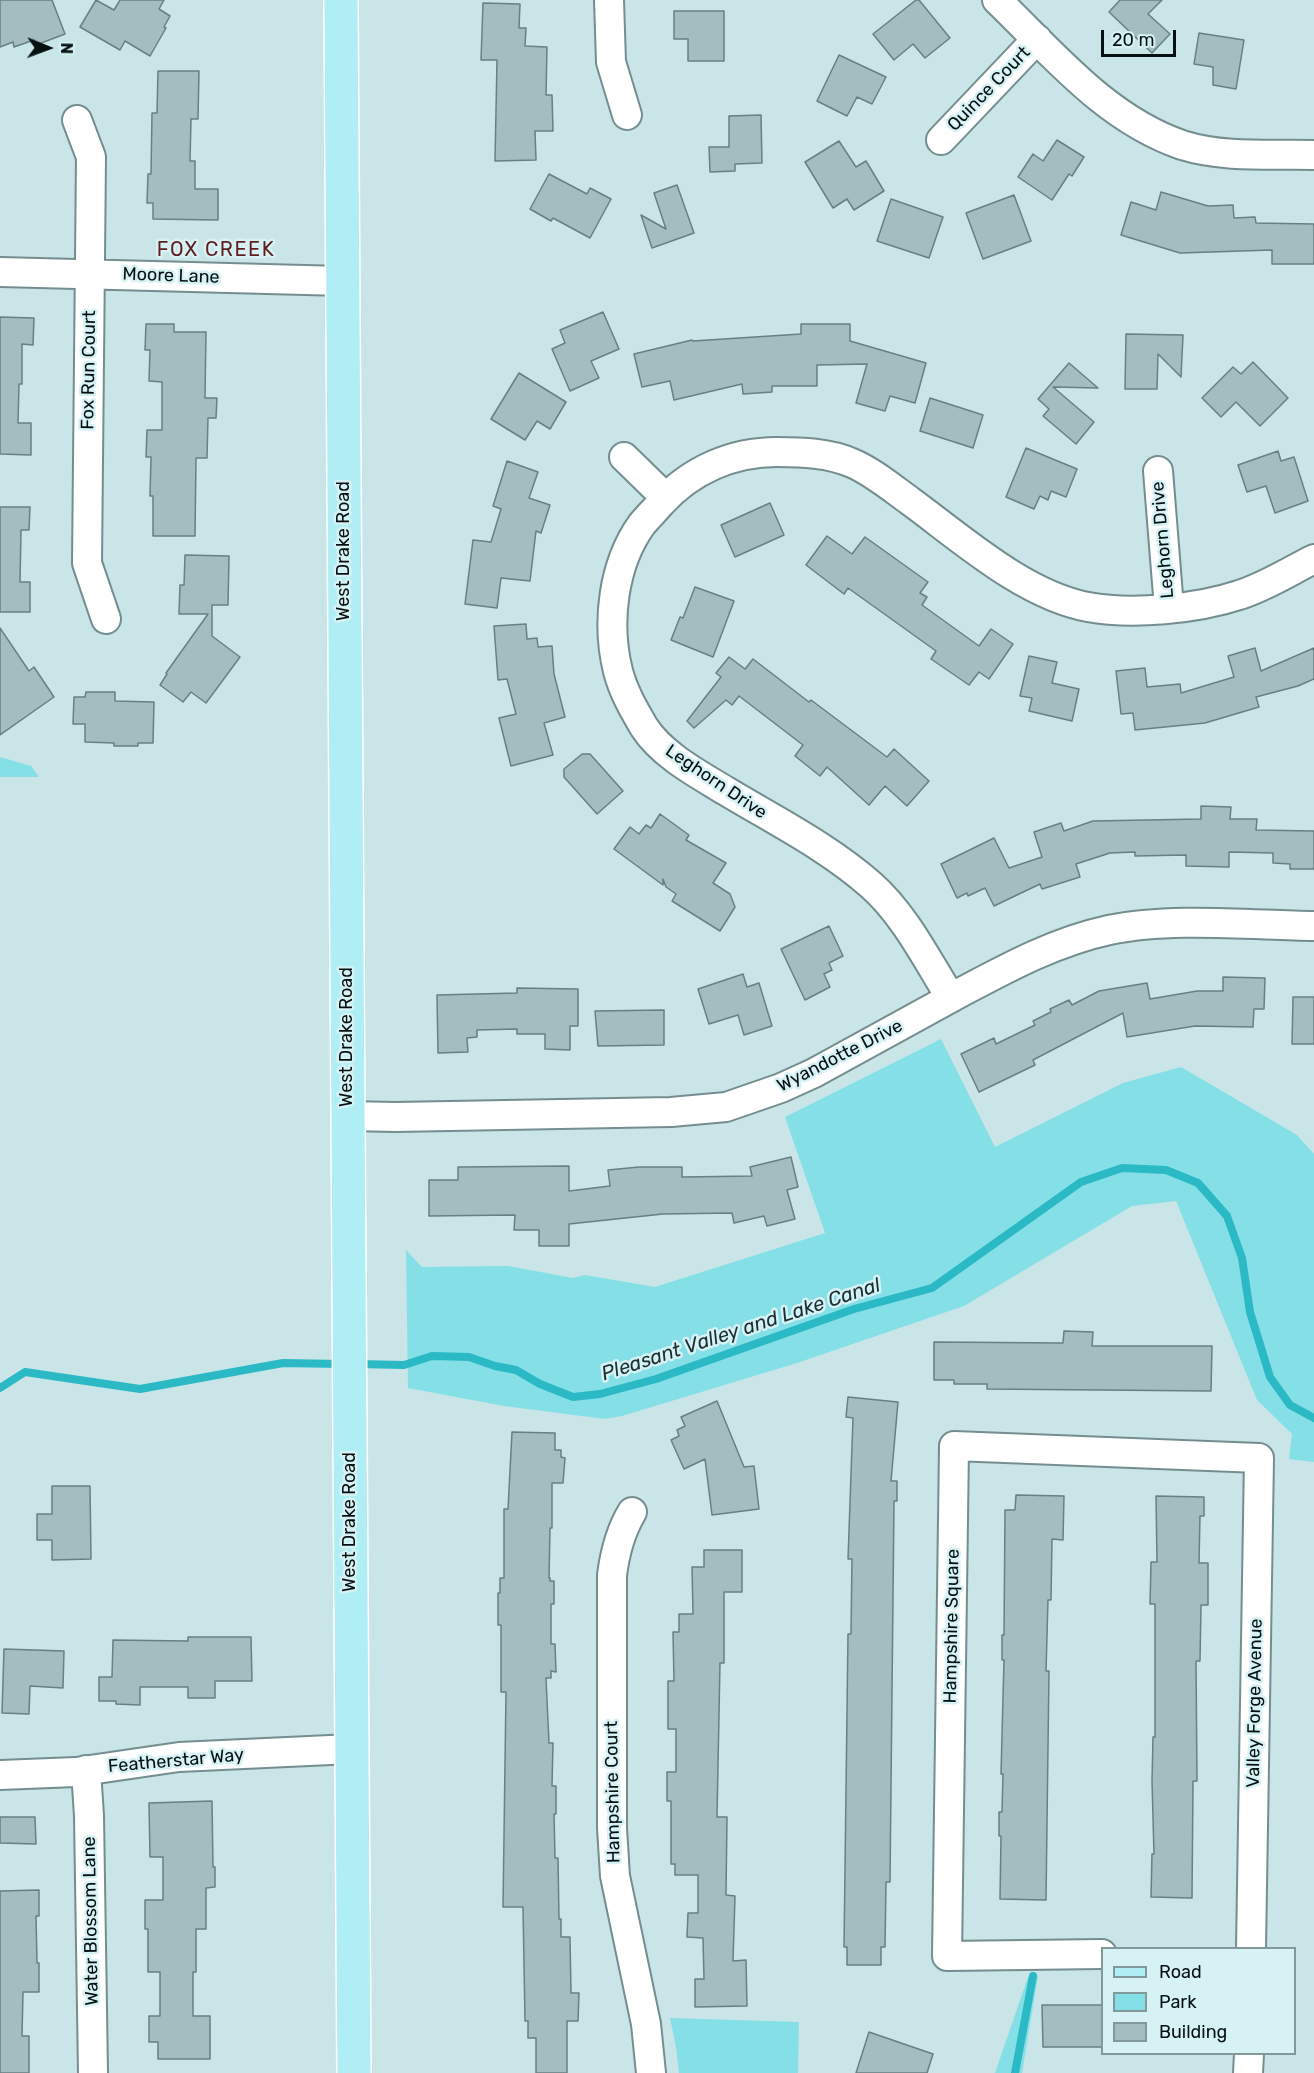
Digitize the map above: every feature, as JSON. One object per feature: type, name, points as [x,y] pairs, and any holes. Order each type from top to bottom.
[{"type":"main road","name":"West Drake Road","points":[[341,0],[354,2073]]},
{"type":"street","points":[[609,0],[611,62],[627,115]]},
{"type":"street","points":[[997,0],[1112,109],[1142,128],[1184,145],[1227,153],[1314,155]]},
{"type":"street","name":"Quince Court","points":[[941,140],[1037,39]]},
{"type":"street","name":"Fox Run Court","points":[[77,120],[91,157],[87,563],[106,619]]},
{"type":"street","name":"Moore Lane","points":[[0,272],[343,281]]},
{"type":"street","name":"Leghorn Drive","points":[[951,998],[898,914],[872,886],[839,861],[668,753],[647,732],[630,702],[618,670],[613,615],[621,568],[629,546],[643,523],[680,484],[700,471],[725,460],[758,452],[807,452],[852,463],[886,484],[997,565],[1036,588],[1086,606],[1115,610],[1198,607],[1242,595],[1314,559]]},
{"type":"street","points":[[624,457],[666,498]]},
{"type":"street","name":"Leghorn Drive","points":[[1158,471],[1169,608]]},
{"type":"street","name":"Wyandotte Drive","points":[[348,1116],[640,1113],[726,1107],[781,1088],[814,1073],[1028,957],[1068,941],[1110,930],[1140,926],[1178,924],[1314,926]]},
{"type":"street","name":"Hampshire Square","points":[[1101,1954],[947,1956],[954,1446],[1259,1458]]},
{"type":"street","name":"Valley Forge Avenue","points":[[1251,1947],[1259,1458]]},
{"type":"street","name":"Hampshire Court","points":[[632,1512],[616,1549],[612,1575],[612,1828],[615,1876],[646,2024],[651,2073]]},
{"type":"street","name":"Featherstar Way","points":[[0,1775],[86,1770],[179,1757],[352,1749]]},
{"type":"street","name":"Water Blossom Lane","points":[[86,1770],[90,1816],[93,2073]]},
{"type":"street","points":[[1248,2073],[1250,2055]]},
{"type":"green space","points":[[0,757],[31,766],[39,777],[0,777]]},
{"type":"green space","points":[[941,1039],[995,1147],[1123,1083],[1181,1067],[1297,1135],[1314,1154],[1314,1462],[1289,1459],[1292,1434],[1257,1400],[1176,1201],[1132,1206],[964,1306],[797,1363],[622,1416],[605,1419],[504,1406],[408,1388],[406,1250],[422,1267],[508,1266],[573,1278],[585,1275],[655,1287],[825,1233],[785,1117]]},
{"type":"green space","points":[[1038,1976],[1022,2073],[995,2073],[1028,1977]]},
{"type":"green space","points":[[670,2018],[799,2022],[798,2073],[679,2073]]},
{"type":"building","points":[[0,0],[52,0],[65,34],[36,45],[34,40],[14,47],[13,42],[0,47]]},
{"type":"building","points":[[96,0],[114,10],[120,0],[164,0],[159,9],[170,16],[150,56],[125,41],[120,50],[80,27]]},
{"type":"building","points":[[919,0],[950,38],[925,58],[913,44],[894,60],[873,34]]},
{"type":"building","points":[[1120,0],[1162,0],[1148,14],[1170,34],[1152,53],[1109,12]]},
{"type":"building","points":[[483,3],[520,4],[519,28],[526,28],[525,46],[547,47],[546,95],[552,95],[553,131],[535,131],[536,160],[495,161],[497,60],[481,60]]},
{"type":"building","points":[[674,11],[724,11],[724,61],[688,61],[688,39],[674,39]]},
{"type":"building","points":[[1199,33],[1244,40],[1236,89],[1213,85],[1213,67],[1194,64]]},
{"type":"building","points":[[839,55],[886,77],[872,104],[857,97],[847,116],[817,101]]},
{"type":"building","points":[[158,71],[199,71],[198,119],[191,119],[190,161],[195,161],[195,189],[218,189],[218,220],[153,219],[153,203],[147,203],[148,174],[151,174],[152,113],[157,113]]},
{"type":"building","points":[[761,115],[762,163],[735,164],[735,171],[710,172],[709,147],[729,147],[729,116]]},
{"type":"building","points":[[1057,140],[1084,157],[1072,176],[1069,174],[1052,200],[1018,177],[1033,154],[1043,161]]},
{"type":"building","points":[[839,141],[856,167],[866,161],[884,191],[854,210],[847,199],[833,208],[805,162]]},
{"type":"building","points":[[549,174],[587,194],[590,188],[611,199],[590,238],[553,218],[551,221],[530,209]]},
{"type":"building","points":[[677,185],[694,233],[652,248],[641,215],[666,229],[654,193]]},
{"type":"building","points":[[1161,192],[1208,206],[1233,205],[1234,218],[1255,217],[1256,223],[1314,224],[1314,264],[1272,264],[1272,250],[1180,253],[1121,235],[1131,202],[1156,210]]},
{"type":"building","points":[[1014,195],[1031,241],[983,259],[966,213]]},
{"type":"building","points":[[891,199],[943,217],[929,258],[877,241]]},
{"type":"building","points":[[603,312],[619,349],[591,361],[599,378],[570,391],[552,349],[565,343],[560,330]]},
{"type":"building","points":[[0,317],[34,318],[33,345],[22,344],[22,384],[19,384],[18,423],[31,423],[31,455],[0,454]]},
{"type":"building","points":[[146,324],[174,324],[174,332],[206,332],[205,398],[217,398],[216,418],[208,418],[207,458],[196,458],[195,536],[153,536],[153,496],[150,496],[151,457],[146,457],[147,430],[162,430],[162,382],[149,381],[150,350],[145,350]]},
{"type":"building","points":[[801,324],[850,324],[850,341],[926,363],[915,403],[890,396],[885,411],[856,403],[867,364],[817,365],[817,386],[772,386],[772,392],[743,394],[742,384],[674,400],[670,381],[642,387],[634,354],[692,340],[801,334]]},
{"type":"building","points":[[1126,334],[1183,335],[1181,377],[1158,354],[1157,389],[1125,389]]},
{"type":"building","points":[[1253,362],[1288,398],[1260,426],[1236,402],[1221,417],[1202,398],[1233,367],[1241,374]]},
{"type":"building","points":[[1069,363],[1098,388],[1053,387],[1094,422],[1076,444],[1043,416],[1049,409],[1038,399]]},
{"type":"building","points":[[519,373],[566,402],[550,429],[537,421],[525,440],[491,419]]},
{"type":"building","points":[[930,398],[983,415],[973,448],[920,431]]},
{"type":"building","points":[[1026,448],[1077,469],[1066,497],[1051,491],[1048,500],[1040,496],[1034,509],[1006,497]]},
{"type":"building","points":[[1278,451],[1281,461],[1294,457],[1308,501],[1275,513],[1266,486],[1247,492],[1238,465]]},
{"type":"building","points":[[507,461],[538,472],[529,498],[550,505],[541,533],[536,531],[530,581],[501,578],[497,608],[465,604],[473,540],[491,542],[501,509],[493,506]]},
{"type":"building","points":[[770,503],[784,535],[735,557],[721,525]]},
{"type":"building","points":[[0,507],[30,507],[29,530],[21,530],[20,582],[30,582],[30,612],[0,612]]},
{"type":"building","points":[[827,536],[852,554],[865,537],[928,582],[920,593],[927,597],[922,605],[979,646],[991,629],[1013,644],[989,679],[979,672],[969,685],[931,659],[936,651],[848,588],[844,594],[806,565]]},
{"type":"building","points":[[185,555],[229,556],[228,605],[212,605],[212,636],[240,657],[206,703],[191,692],[183,702],[160,685],[208,614],[179,614],[180,585],[184,585]]},
{"type":"building","points":[[695,587],[734,601],[713,657],[671,640],[680,617],[683,618]]},
{"type":"building","points":[[526,624],[527,639],[537,638],[538,647],[552,646],[554,674],[565,717],[544,723],[553,755],[511,766],[499,718],[516,714],[507,679],[498,680],[494,626]]},
{"type":"building","points":[[0,628],[29,671],[34,667],[54,697],[0,735]]},
{"type":"building","points":[[1255,648],[1261,671],[1314,648],[1314,679],[1298,686],[1256,697],[1259,707],[1205,723],[1135,730],[1133,713],[1121,714],[1116,671],[1145,668],[1147,687],[1180,684],[1181,693],[1234,677],[1228,656]]},
{"type":"building","points":[[1029,656],[1057,662],[1052,683],[1079,689],[1072,721],[1029,711],[1032,698],[1020,696]]},
{"type":"building","points":[[729,657],[745,669],[753,659],[887,757],[894,749],[929,781],[907,806],[885,786],[869,805],[827,767],[820,776],[795,756],[803,745],[739,696],[732,705],[726,700],[694,728],[687,721],[721,677],[716,673]]},
{"type":"building","points":[[86,692],[115,692],[115,701],[154,702],[153,743],[138,743],[138,746],[114,746],[114,743],[85,742],[85,724],[73,724],[74,697],[85,697]]},
{"type":"building","points":[[582,754],[590,754],[623,791],[597,814],[564,777],[564,769]]},
{"type":"building","points":[[1201,806],[1231,807],[1230,819],[1257,819],[1256,830],[1314,831],[1314,869],[1290,869],[1290,864],[1273,863],[1273,853],[1229,852],[1229,867],[1186,866],[1186,855],[1135,856],[1135,852],[1110,853],[1076,864],[1080,877],[1042,889],[1040,884],[994,906],[985,888],[968,896],[967,893],[957,898],[941,864],[994,838],[1009,868],[1042,857],[1034,832],[1061,823],[1064,831],[1093,821],[1201,819]]},
{"type":"building","points":[[660,814],[689,835],[686,840],[726,863],[713,883],[730,894],[735,907],[720,931],[672,901],[676,894],[666,887],[663,879],[663,885],[614,849],[630,827],[639,834],[646,825],[651,828]]},
{"type":"building","points":[[829,926],[843,956],[829,963],[832,970],[824,974],[830,987],[805,1000],[781,949]]},
{"type":"building","points":[[743,974],[747,987],[759,983],[772,1026],[744,1035],[738,1015],[709,1024],[698,989]]},
{"type":"building","points":[[1223,977],[1265,978],[1264,1009],[1254,1009],[1253,1027],[1195,1026],[1127,1037],[1123,1013],[1033,1060],[1035,1065],[979,1092],[961,1054],[994,1038],[996,1044],[1035,1025],[1033,1021],[1051,1012],[1050,1009],[1069,1000],[1072,1005],[1099,991],[1147,983],[1150,999],[1197,991],[1223,991]]},
{"type":"building","points":[[517,988],[578,989],[578,1026],[570,1026],[570,1050],[545,1049],[545,1034],[517,1034],[517,1029],[477,1030],[477,1037],[467,1038],[468,1052],[438,1053],[437,995],[517,993]]},
{"type":"building","points":[[1293,997],[1314,997],[1314,1044],[1292,1044]]},
{"type":"building","points":[[664,1010],[664,1045],[598,1046],[595,1011]]},
{"type":"building","points":[[791,1157],[798,1187],[787,1190],[795,1219],[767,1226],[764,1216],[734,1223],[732,1213],[663,1214],[569,1224],[569,1246],[539,1246],[539,1230],[514,1230],[515,1215],[429,1216],[429,1180],[458,1180],[458,1167],[569,1166],[569,1191],[610,1186],[608,1170],[682,1167],[682,1177],[752,1176],[750,1167]]},
{"type":"building","points":[[1064,1331],[1093,1332],[1092,1346],[1212,1346],[1211,1391],[987,1389],[987,1384],[954,1384],[954,1380],[934,1380],[934,1342],[1063,1343]]},
{"type":"building","points":[[848,1397],[898,1402],[891,1481],[897,1481],[897,1501],[894,1501],[890,1882],[886,1882],[885,1947],[881,1947],[881,1965],[847,1965],[847,1947],[844,1947],[848,1634],[851,1634],[852,1559],[848,1559],[853,1418],[846,1417]]},
{"type":"building","points":[[717,1401],[744,1467],[754,1466],[759,1509],[712,1515],[705,1459],[684,1469],[671,1440],[679,1436],[677,1430],[685,1426],[681,1417]]},
{"type":"building","points":[[512,1432],[555,1433],[555,1450],[561,1450],[561,1457],[565,1458],[563,1483],[552,1483],[549,1578],[550,1581],[554,1581],[554,1604],[551,1604],[551,1644],[555,1644],[556,1672],[551,1671],[551,1678],[546,1678],[549,1743],[553,1743],[552,1786],[556,1786],[556,1814],[554,1814],[555,1858],[558,1858],[559,1919],[561,1919],[561,1937],[570,1937],[571,1993],[579,1993],[578,2021],[567,2021],[567,2073],[536,2073],[536,2038],[528,2038],[528,2021],[525,2021],[523,1907],[503,1907],[506,1692],[501,1692],[501,1625],[498,1625],[498,1593],[500,1593],[500,1578],[504,1578],[504,1509],[508,1509]]},
{"type":"building","points":[[52,1486],[90,1486],[91,1559],[52,1560],[52,1540],[37,1540],[37,1514],[52,1514]]},
{"type":"building","points":[[1016,1495],[1064,1496],[1063,1540],[1052,1539],[1051,1600],[1048,1600],[1046,1900],[1000,1899],[999,1812],[1002,1812],[1003,1774],[1001,1774],[1004,1660],[1002,1660],[1002,1635],[1004,1635],[1005,1510],[1015,1510]]},
{"type":"building","points":[[1156,1496],[1204,1497],[1204,1516],[1200,1516],[1199,1563],[1208,1563],[1208,1605],[1201,1605],[1200,1661],[1196,1661],[1197,1781],[1193,1781],[1192,1898],[1151,1897],[1152,1854],[1154,1854],[1152,1781],[1153,1737],[1155,1737],[1155,1604],[1150,1604],[1151,1562],[1157,1562]]},
{"type":"building","points":[[704,1550],[742,1550],[742,1592],[724,1592],[724,1663],[720,1663],[717,1817],[727,1817],[726,1895],[735,1896],[733,1961],[746,1960],[747,2006],[695,2007],[695,1979],[704,1979],[703,1938],[687,1937],[688,1913],[698,1913],[698,1875],[675,1875],[675,1864],[671,1864],[671,1801],[667,1801],[667,1772],[676,1772],[676,1729],[668,1729],[668,1681],[674,1681],[673,1632],[679,1632],[679,1614],[693,1614],[692,1567],[704,1567]]},
{"type":"building","points":[[188,1637],[251,1637],[252,1681],[215,1681],[215,1698],[188,1698],[188,1687],[140,1687],[140,1705],[99,1701],[99,1677],[112,1677],[113,1640],[188,1641]]},
{"type":"building","points":[[4,1649],[64,1651],[63,1688],[30,1686],[29,1714],[2,1713]]},
{"type":"building","points":[[212,1801],[215,1887],[206,1888],[206,1929],[196,1929],[196,1972],[193,1972],[193,2016],[210,2016],[210,2059],[158,2059],[158,2042],[149,2042],[149,2016],[160,2016],[160,1972],[148,1972],[145,1900],[163,1900],[163,1857],[150,1857],[149,1803]]},
{"type":"building","points":[[0,1817],[35,1817],[36,1844],[0,1843]]},
{"type":"building","points":[[39,1890],[39,1916],[36,1916],[39,1992],[23,1992],[22,2036],[29,2036],[29,2073],[0,2073],[0,1891]]},
{"type":"building","points":[[1042,2005],[1101,2005],[1101,2047],[1043,2047]]},
{"type":"building","points":[[869,2032],[933,2054],[927,2073],[856,2073]]},
{"type":"waterway","name":"Pleasant Valley and Lake Canal","points":[[356,1364],[404,1365],[432,1356],[469,1357],[516,1370],[540,1384],[573,1397],[600,1394],[656,1379],[854,1309],[932,1288],[1081,1182],[1122,1168],[1166,1170],[1198,1183],[1227,1216],[1242,1258],[1250,1312],[1270,1377],[1290,1405],[1314,1418]]},
{"type":"waterway","name":"Pleasant Valley and Lake Canal","points":[[0,1388],[25,1372],[140,1389],[283,1363],[341,1364]]},
{"type":"waterway","points":[[1015,2073],[1033,1976]]},
{"type":"district","name":"FOX CREEK","points":[[216,250]]}]
